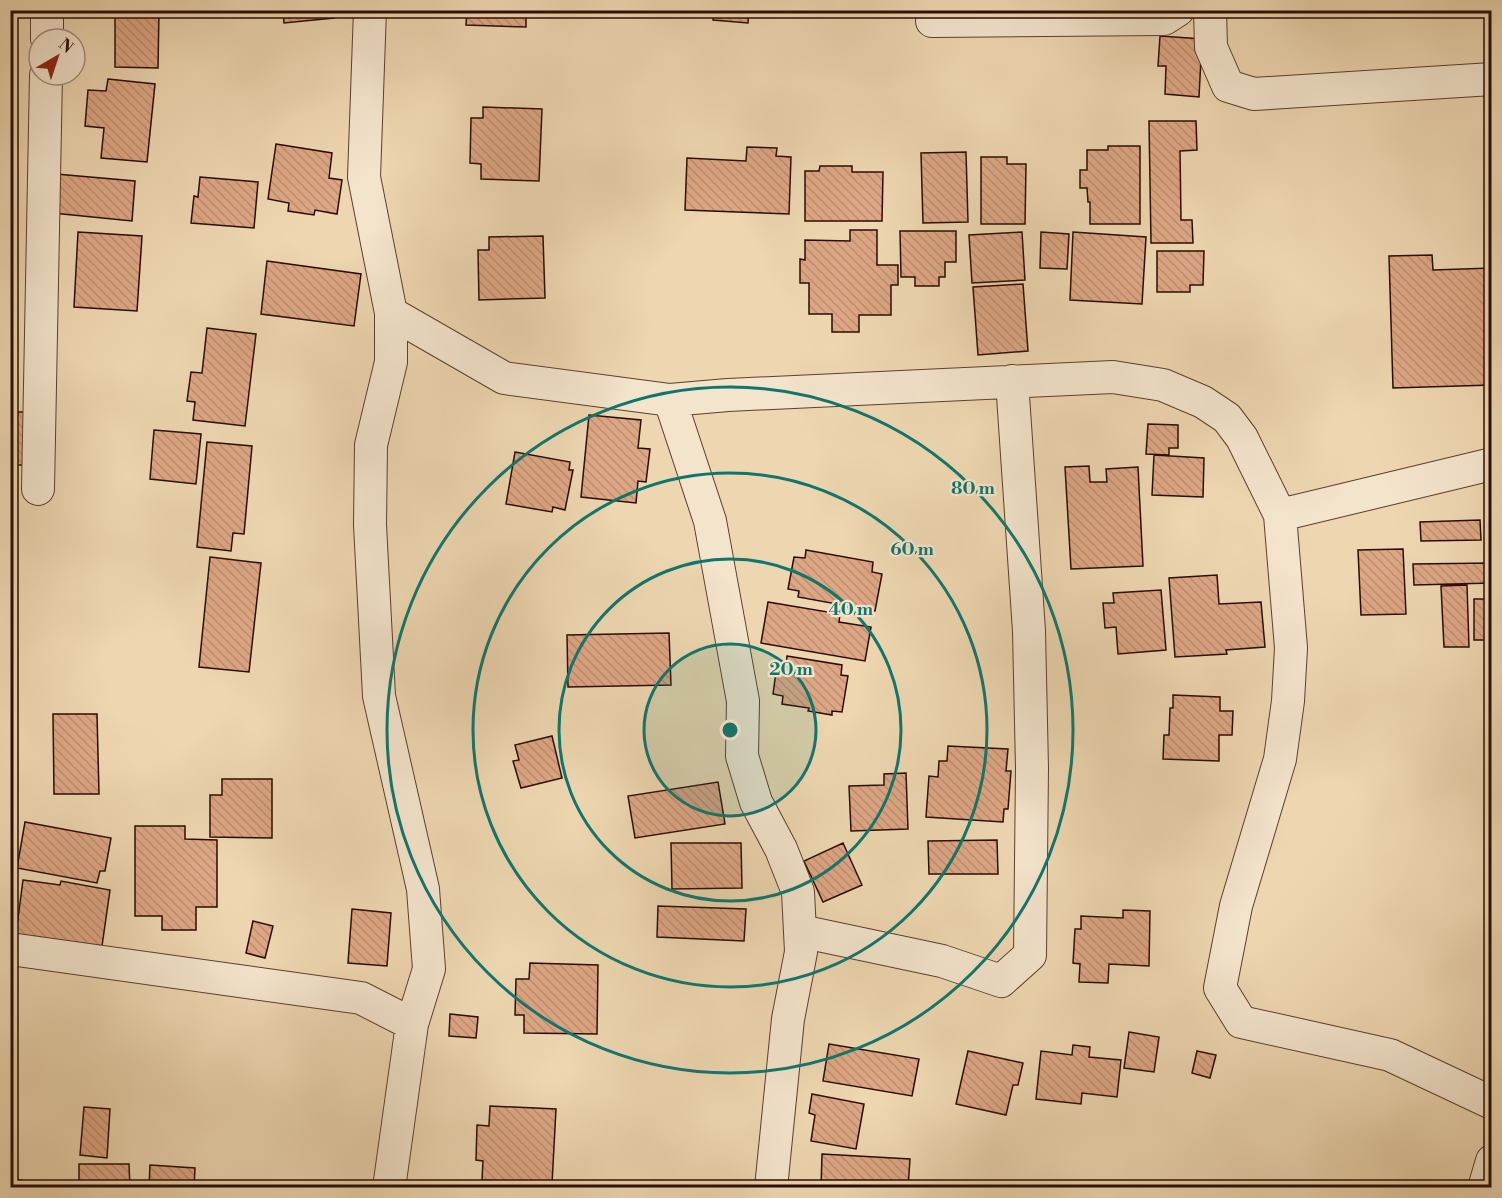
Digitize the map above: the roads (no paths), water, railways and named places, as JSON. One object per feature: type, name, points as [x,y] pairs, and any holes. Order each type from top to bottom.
[{"type":"street","points":[[47,10],[47,27]]},
{"type":"street","points":[[370,10],[364,177],[391,312],[391,362],[371,445],[370,525],[379,696],[423,889],[429,969],[412,1024],[389,1188]]},
{"type":"street","points":[[932,21],[1164,19],[1178,10]]},
{"type":"street","points":[[1210,10],[1211,47],[1228,86],[1254,94],[1491,79]]},
{"type":"street","points":[[38,489],[46,87]]},
{"type":"street","points":[[391,312],[504,378],[670,400],[728,395],[1113,378],[1163,385],[1203,402],[1227,418],[1242,438],[1280,515],[1291,648],[1280,759],[1236,906],[1220,988],[1241,1022],[1390,1055],[1491,1103]]},
{"type":"street","points":[[800,931],[942,961],[1001,981],[1030,955],[1032,768],[1029,631],[1012,381]]},
{"type":"street","points":[[670,400],[710,521],[743,701],[742,756],[756,802],[781,849],[798,892],[801,952],[788,1019],[771,1188]]},
{"type":"street","points":[[1280,515],[1491,464]]},
{"type":"street","points":[[10,949],[361,998],[412,1024]]},
{"type":"street","points":[[1485,1188],[1491,1161]]}]
